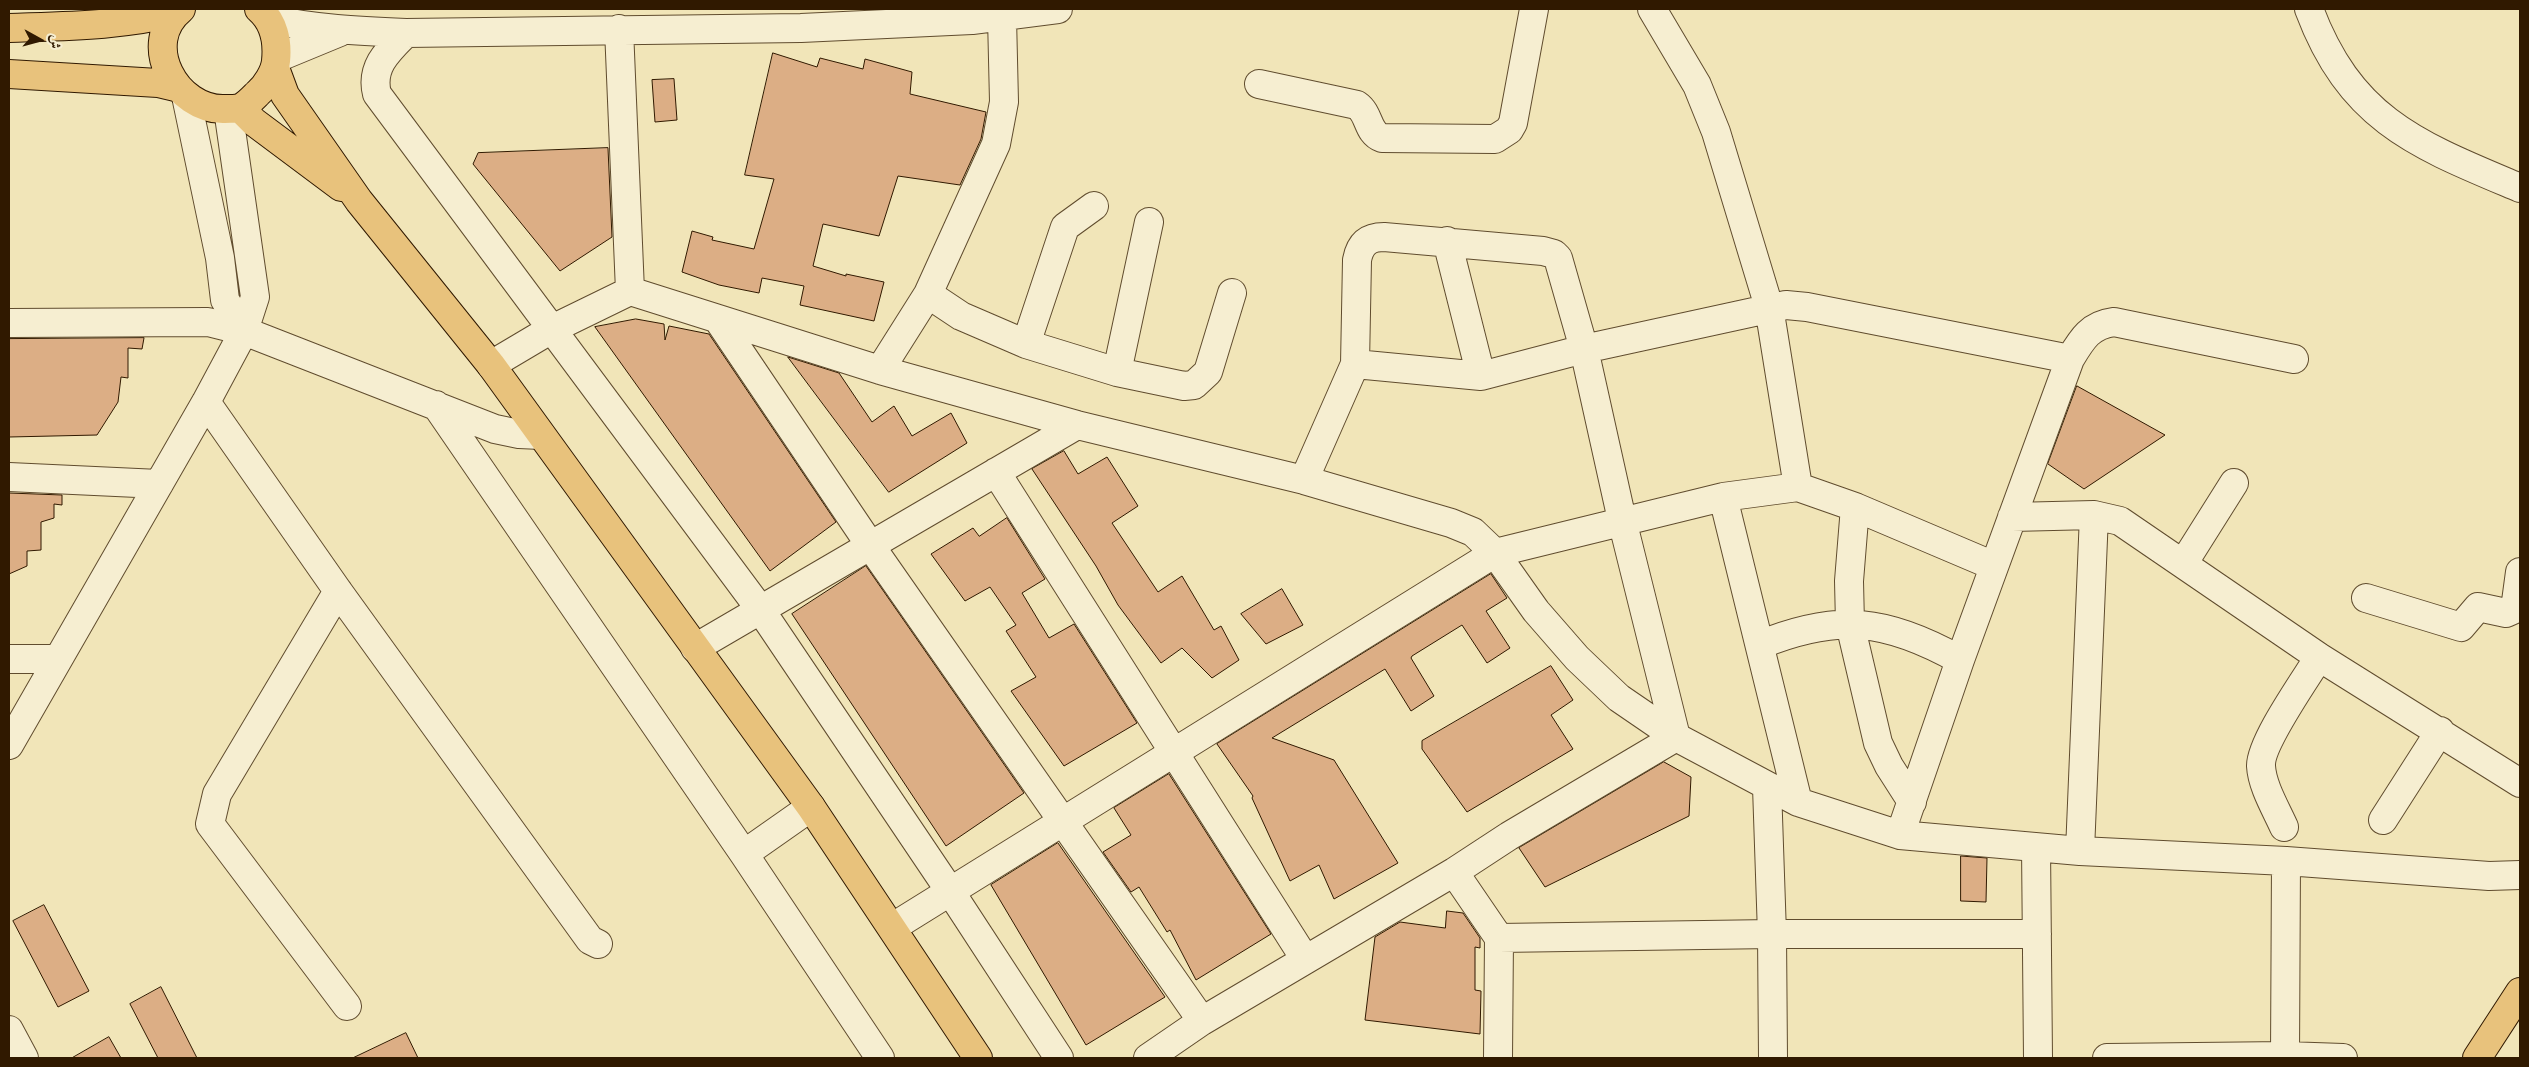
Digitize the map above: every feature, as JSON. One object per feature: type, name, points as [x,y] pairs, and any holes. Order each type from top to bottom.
[{"type":"main road","points":[[9,28],[94,17],[166,12],[163,48],[165,66],[173,83],[182,92],[199,105],[234,108],[359,201]]},
{"type":"main road","points":[[264,14],[274,30],[276,63],[285,95],[359,201],[491,365],[811,807],[893,927],[978,1058]]},
{"type":"main road","points":[[234,108],[260,91],[276,63]]},
{"type":"main road","points":[[9,74],[158,83],[182,92]]},
{"type":"main road","points":[[2477,1058],[2520,992]]},
{"type":"street","points":[[264,14],[302,26],[344,31],[406,33],[442,20],[619,29],[801,28],[972,14],[1002,17],[1058,9]]},
{"type":"street","points":[[1259,84],[1358,105],[1365,112],[1372,132],[1382,138],[1495,140],[1509,130],[1513,123],[1534,9]]},
{"type":"street","points":[[1652,9],[1698,85],[1708,109],[1769,308],[1798,487]]},
{"type":"street","points":[[2309,9],[2328,53],[2347,81],[2373,110],[2418,142],[2448,158],[2520,188]]},
{"type":"street","points":[[880,370],[928,294],[996,144],[1005,92],[1002,17]]},
{"type":"street","points":[[619,29],[630,291]]},
{"type":"street","points":[[276,63],[344,31]]},
{"type":"street","points":[[406,33],[384,56],[376,70],[374,84],[377,94],[550,330],[760,609],[950,891],[1059,1058]]},
{"type":"street","points":[[182,92],[220,258],[224,300],[244,330]]},
{"type":"street","points":[[9,744],[206,402],[244,330],[255,296],[234,108]]},
{"type":"street","points":[[1026,344],[1065,227],[1094,206]]},
{"type":"street","points":[[1117,372],[1149,222]]},
{"type":"street","points":[[1304,480],[1355,364],[1359,250],[1365,242],[1374,237],[1447,241],[1549,251],[1554,254],[1558,258],[1584,349],[1622,520],[1676,737]]},
{"type":"street","points":[[1447,241],[1481,376]]},
{"type":"street","points":[[491,365],[550,330],[630,291],[719,321],[880,370],[1077,425],[1304,480],[1451,523],[1472,532],[1495,553],[1536,611],[1576,658],[1618,698],[1676,737],[1767,788],[1798,802],[1900,835],[2080,851],[2286,861],[2490,876],[2520,875]]},
{"type":"street","points":[[928,294],[961,316],[1026,344],[1117,372],[1184,386],[1194,384],[1208,372],[1232,293]]},
{"type":"street","points":[[1355,364],[1481,376],[1584,349],[1786,305],[1807,307],[2070,359]]},
{"type":"street","points":[[719,321],[870,545],[1202,1020]]},
{"type":"street","points":[[9,323],[208,322],[244,330],[495,429],[519,434],[541,435]]},
{"type":"street","points":[[1900,835],[1960,660],[2070,359],[2088,331],[2100,324],[2114,322],[2294,359]]},
{"type":"street","points":[[206,402],[338,591],[590,940],[598,944]]},
{"type":"street","points":[[436,405],[744,854],[880,1058]]},
{"type":"street","points":[[695,648],[1077,425]]},
{"type":"street","points":[[996,472],[1305,959]]},
{"type":"street","points":[[9,477],[159,484]]},
{"type":"street","points":[[2183,564],[2234,483]]},
{"type":"street","points":[[893,927],[1495,553],[1622,520],[1723,497],[1798,487],[1855,507],[1994,566]]},
{"type":"street","points":[[1723,497],[1798,802]]},
{"type":"street","points":[[1855,507],[1849,581],[1850,624],[1878,743],[1889,766],[1912,802]]},
{"type":"street","points":[[2012,517],[2094,515],[2120,521],[2319,657],[2520,782]]},
{"type":"street","points":[[2080,851],[2094,515]]},
{"type":"street","points":[[2366,598],[2462,627],[2478,607],[2506,613],[2515,609],[2520,572]]},
{"type":"street","points":[[338,591],[217,794],[211,809],[210,824],[347,1006]]},
{"type":"street","points":[[1760,645],[1788,633],[1819,626],[1850,624],[1889,629],[1926,641],[1960,660]]},
{"type":"street","points":[[2284,827],[2263,776],[2261,759],[2267,743],[2319,657]]},
{"type":"street","points":[[9,659],[58,659]]},
{"type":"street","points":[[2383,820],[2440,731]]},
{"type":"street","points":[[1148,1058],[1202,1020],[1454,872],[1509,836],[1676,737]]},
{"type":"street","points":[[1767,788],[1772,934],[1773,1058]]},
{"type":"street","points":[[744,854],[811,807]]},
{"type":"street","points":[[2036,847],[2038,1058]]},
{"type":"street","points":[[2285,1056],[2286,861]]},
{"type":"street","points":[[1454,872],[1499,938],[1498,1058]]},
{"type":"street","points":[[2490,876],[2520,892]]},
{"type":"street","points":[[1499,938],[1772,934],[2037,934]]},
{"type":"street","points":[[9,1030],[24,1058]]},
{"type":"street","points":[[2107,1058],[2285,1056],[2331,1058]]},
{"type":"building","points":[[773,53],[817,67],[820,58],[863,69],[865,59],[912,72],[910,94],[986,112],[981,139],[960,185],[898,176],[879,236],[823,224],[813,266],[846,276],[846,274],[884,282],[874,321],[800,305],[804,286],[762,278],[759,293],[719,285],[682,272],[692,231],[713,237],[712,240],[754,249],[774,179],[745,175]]},
{"type":"building","points":[[674,79],[677,120],[655,122],[652,80]]},
{"type":"building","points":[[608,148],[612,237],[560,271],[473,164],[478,153]]},
{"type":"building","points":[[636,319],[664,324],[665,340],[669,326],[709,334],[836,522],[770,571],[595,327]]},
{"type":"building","points":[[144,338],[142,349],[128,348],[128,378],[121,377],[118,402],[97,435],[9,437],[9,339]]},
{"type":"building","points":[[788,357],[839,373],[872,422],[894,406],[912,436],[951,413],[967,443],[889,492]]},
{"type":"building","points":[[2077,386],[2165,435],[2084,489],[2048,464]]},
{"type":"building","points":[[1064,451],[1078,474],[1107,457],[1138,506],[1112,523],[1158,592],[1182,576],[1214,630],[1221,626],[1239,660],[1212,678],[1182,648],[1161,663],[1118,605],[1096,566],[1032,469]]},
{"type":"building","points":[[9,493],[62,495],[62,505],[54,504],[54,518],[41,522],[41,550],[27,551],[27,566],[9,574]]},
{"type":"building","points":[[1007,518],[1045,579],[1022,593],[1049,638],[1074,624],[1137,723],[1064,766],[1011,691],[1036,677],[1006,631],[1016,625],[990,587],[965,601],[931,554],[973,528],[979,536]]},
{"type":"building","points":[[866,566],[1024,793],[946,846],[792,614]]},
{"type":"building","points":[[1491,574],[1507,598],[1486,611],[1510,648],[1487,663],[1462,625],[1412,656],[1411,658],[1434,696],[1411,711],[1385,669],[1272,738],[1334,760],[1398,863],[1334,899],[1319,865],[1290,881],[1252,798],[1253,796],[1217,744]]},
{"type":"building","points":[[1282,589],[1303,625],[1266,644],[1241,614]]},
{"type":"building","points":[[1551,666],[1573,700],[1551,715],[1573,749],[1467,812],[1422,749],[1422,741]]},
{"type":"building","points":[[1664,762],[1691,777],[1689,816],[1545,887],[1519,848]]},
{"type":"building","points":[[1169,774],[1271,934],[1196,980],[1170,930],[1167,932],[1139,887],[1131,892],[1103,852],[1131,835],[1114,808]]},
{"type":"building","points":[[1058,843],[1165,997],[1086,1045],[991,885]]},
{"type":"building","points":[[1961,856],[1987,858],[1986,902],[1961,901]]},
{"type":"building","points":[[44,905],[89,991],[58,1007],[13,921]]},
{"type":"building","points":[[1447,911],[1463,913],[1480,938],[1480,948],[1475,947],[1475,990],[1481,991],[1480,1034],[1365,1020],[1375,937],[1400,922],[1445,928]]},
{"type":"building","points":[[161,987],[197,1058],[158,1058],[130,1004]]},
{"type":"building","points":[[406,1033],[418,1058],[353,1058]]},
{"type":"building","points":[[109,1037],[121,1058],[72,1058]]}]
